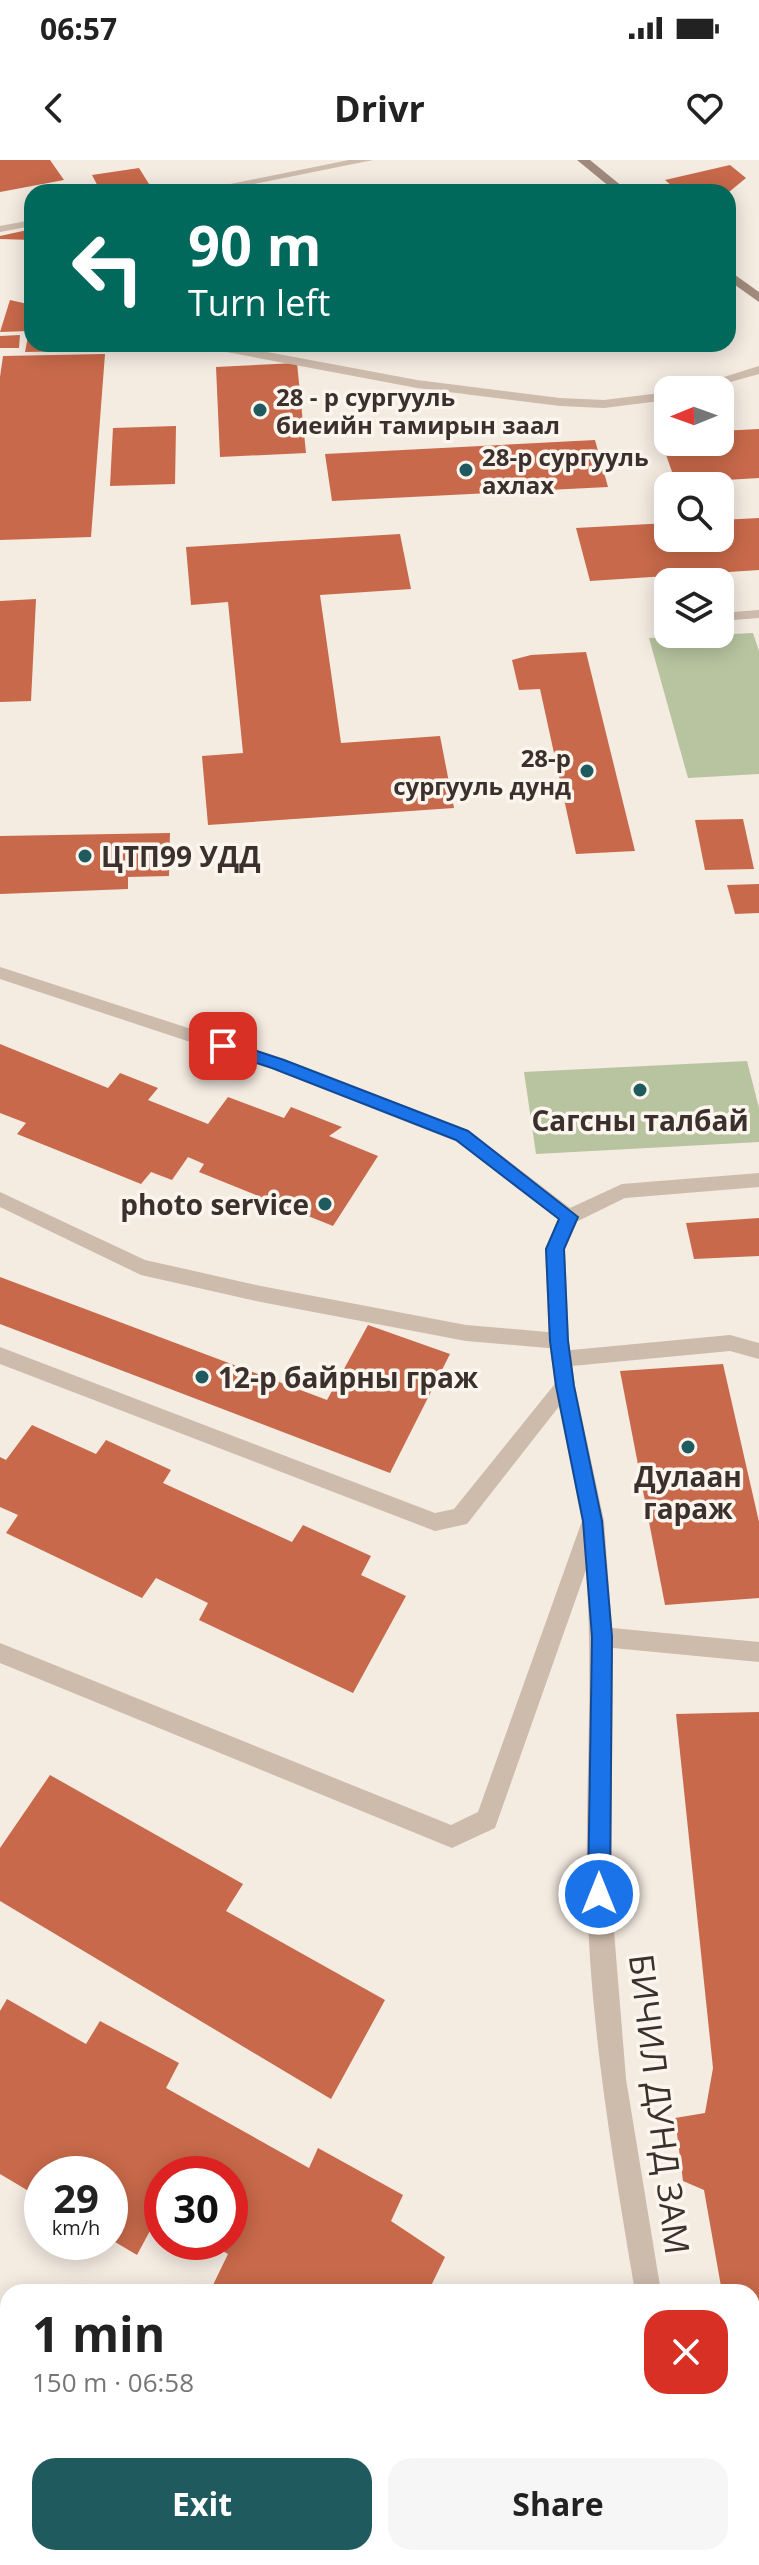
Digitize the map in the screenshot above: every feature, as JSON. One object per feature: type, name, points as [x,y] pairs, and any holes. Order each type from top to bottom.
[{"type":"street","points":[[240,184],[367,160]]},
{"type":"street","points":[[583,160],[612,184]]},
{"type":"street","points":[[0,229],[24,224]]},
{"type":"street","points":[[736,280],[759,298]]},
{"type":"street","points":[[247,352],[417,384],[560,402],[604,404],[654,398]]},
{"type":"street","points":[[734,377],[759,370]]},
{"type":"street","points":[[734,616],[759,614]]},
{"type":"street","points":[[0,973],[278,1064],[462,1135],[569,1217],[622,1191],[759,1180]]},
{"type":"street","points":[[0,1199],[141,1267],[261,1294],[560,1350],[730,1343],[759,1351]]},
{"type":"street","name":"БИЧИЛ ДУНД ЗАМ","points":[[569,1217],[555,1249],[560,1350],[593,1521],[602,1637],[599,1894],[613,2079],[647,2284]]},
{"type":"street","points":[[0,1355],[435,1522],[460,1517],[565,1386]]},
{"type":"street","points":[[0,1653],[452,1837],[487,1820],[593,1521]]},
{"type":"street","points":[[602,1637],[759,1652]]},
{"type":"green space","points":[[753,633],[759,651],[759,774],[688,778],[649,638],[654,638],[654,648],[734,648],[734,634]]},
{"type":"green space","name":"Сагсны талбай","points":[[747,1061],[759,1108],[759,1142],[536,1154],[524,1072]]},
{"type":"building","points":[[0,160],[50,160],[64,180],[24,184],[24,188],[0,192]]},
{"type":"building","points":[[730,165],[746,178],[736,186],[670,184],[665,180]]},
{"type":"building","points":[[139,168],[149,184],[97,184],[92,175]]},
{"type":"building","points":[[24,231],[24,240],[0,239],[0,236]]},
{"type":"building","points":[[10,300],[24,303],[24,331],[0,332]]},
{"type":"building","points":[[20,335],[19,348],[0,348],[0,336]]},
{"type":"building","points":[[105,354],[91,537],[0,540],[0,377],[3,356]]},
{"type":"building","name":"28 - р сургууль биеийн тамирын заал","points":[[297,363],[306,453],[220,457],[216,367]]},
{"type":"building","points":[[176,426],[175,484],[110,486],[113,428]]},
{"type":"building","points":[[759,429],[759,478],[734,480],[734,472],[672,472],[666,456],[734,456],[734,430]]},
{"type":"building","name":"28-р сургууль ахлах","points":[[595,440],[608,487],[332,501],[325,454]]},
{"type":"building","points":[[759,518],[759,570],[654,568],[654,577],[590,581],[576,528],[654,524],[654,552],[734,552],[734,519]]},
{"type":"building","points":[[400,534],[411,589],[320,595],[341,743],[440,736],[454,808],[208,825],[202,756],[243,753],[228,602],[191,605],[186,547]]},
{"type":"building","points":[[36,599],[31,701],[0,702],[0,601]]},
{"type":"building","name":"28-р сургууль дунд","points":[[586,652],[635,851],[576,854],[540,689],[519,690],[512,660],[531,655]]},
{"type":"building","points":[[743,819],[754,869],[705,870],[695,820]]},
{"type":"building","name":"ЦТП99 УДД","points":[[170,833],[169,876],[128,877],[128,889],[0,894],[0,836]]},
{"type":"building","points":[[759,884],[759,913],[735,914],[727,885]]},
{"type":"building","points":[[0,1044],[108,1088],[120,1073],[158,1088],[148,1100],[208,1124],[228,1097],[284,1118],[291,1107],[342,1127],[329,1136],[378,1156],[333,1226],[199,1172],[204,1164],[188,1157],[172,1180],[151,1172],[141,1184],[17,1134],[26,1123],[0,1113]]},
{"type":"building","points":[[759,1218],[759,1256],[694,1259],[686,1223]]},
{"type":"building","name":"12-р байрны граж","points":[[0,1277],[327,1400],[368,1325],[450,1354],[390,1473],[0,1324]]},
{"type":"building","name":"Дулаан гараж","points":[[723,1364],[759,1522],[759,1598],[665,1605],[620,1371]]},
{"type":"building","points":[[32,1425],[96,1454],[106,1440],[171,1470],[163,1483],[292,1542],[303,1525],[371,1556],[361,1575],[406,1596],[353,1693],[199,1620],[208,1603],[156,1578],[142,1598],[6,1533],[18,1515],[0,1507],[0,1457],[6,1460]]},
{"type":"building","points":[[759,1712],[759,2284],[721,2284],[704,2190],[683,2181],[675,2118],[705,2113],[713,2068],[676,1714]]},
{"type":"building","points":[[50,1775],[243,1884],[226,1911],[385,2000],[331,2099],[0,1901],[0,1848]]},
{"type":"building","points":[[7,1999],[86,2044],[100,2021],[179,2063],[166,2088],[309,2168],[318,2148],[403,2195],[391,2221],[445,2257],[432,2284],[213,2284],[225,2260],[248,2260],[248,2156],[144,2156],[144,2242],[137,2255],[128,2250],[128,2156],[24,2156],[24,2188],[0,2174],[0,2011]]},
{"type":"place","name":"28 - р сургууль биеийн тамирын заал","points":[[260,410]]},
{"type":"place","name":"28-р сургууль ахлах","points":[[466,470]]},
{"type":"place","name":"28-р сургууль дунд","points":[[587,771]]},
{"type":"place","name":"ЦТП99 УДД","points":[[85,856]]},
{"type":"place","name":"Сагсны талбай","points":[[640,1090]]},
{"type":"place","name":"photo service","points":[[325,1204]]},
{"type":"place","name":"12-р байрны граж","points":[[202,1377]]},
{"type":"place","name":"Дулаан гараж","points":[[688,1447]]},
{"type":"route","points":[[223,1046],[462,1135],[569,1217],[555,1249],[559,1341],[565,1386],[593,1521],[602,1637],[599,1894]]}]
